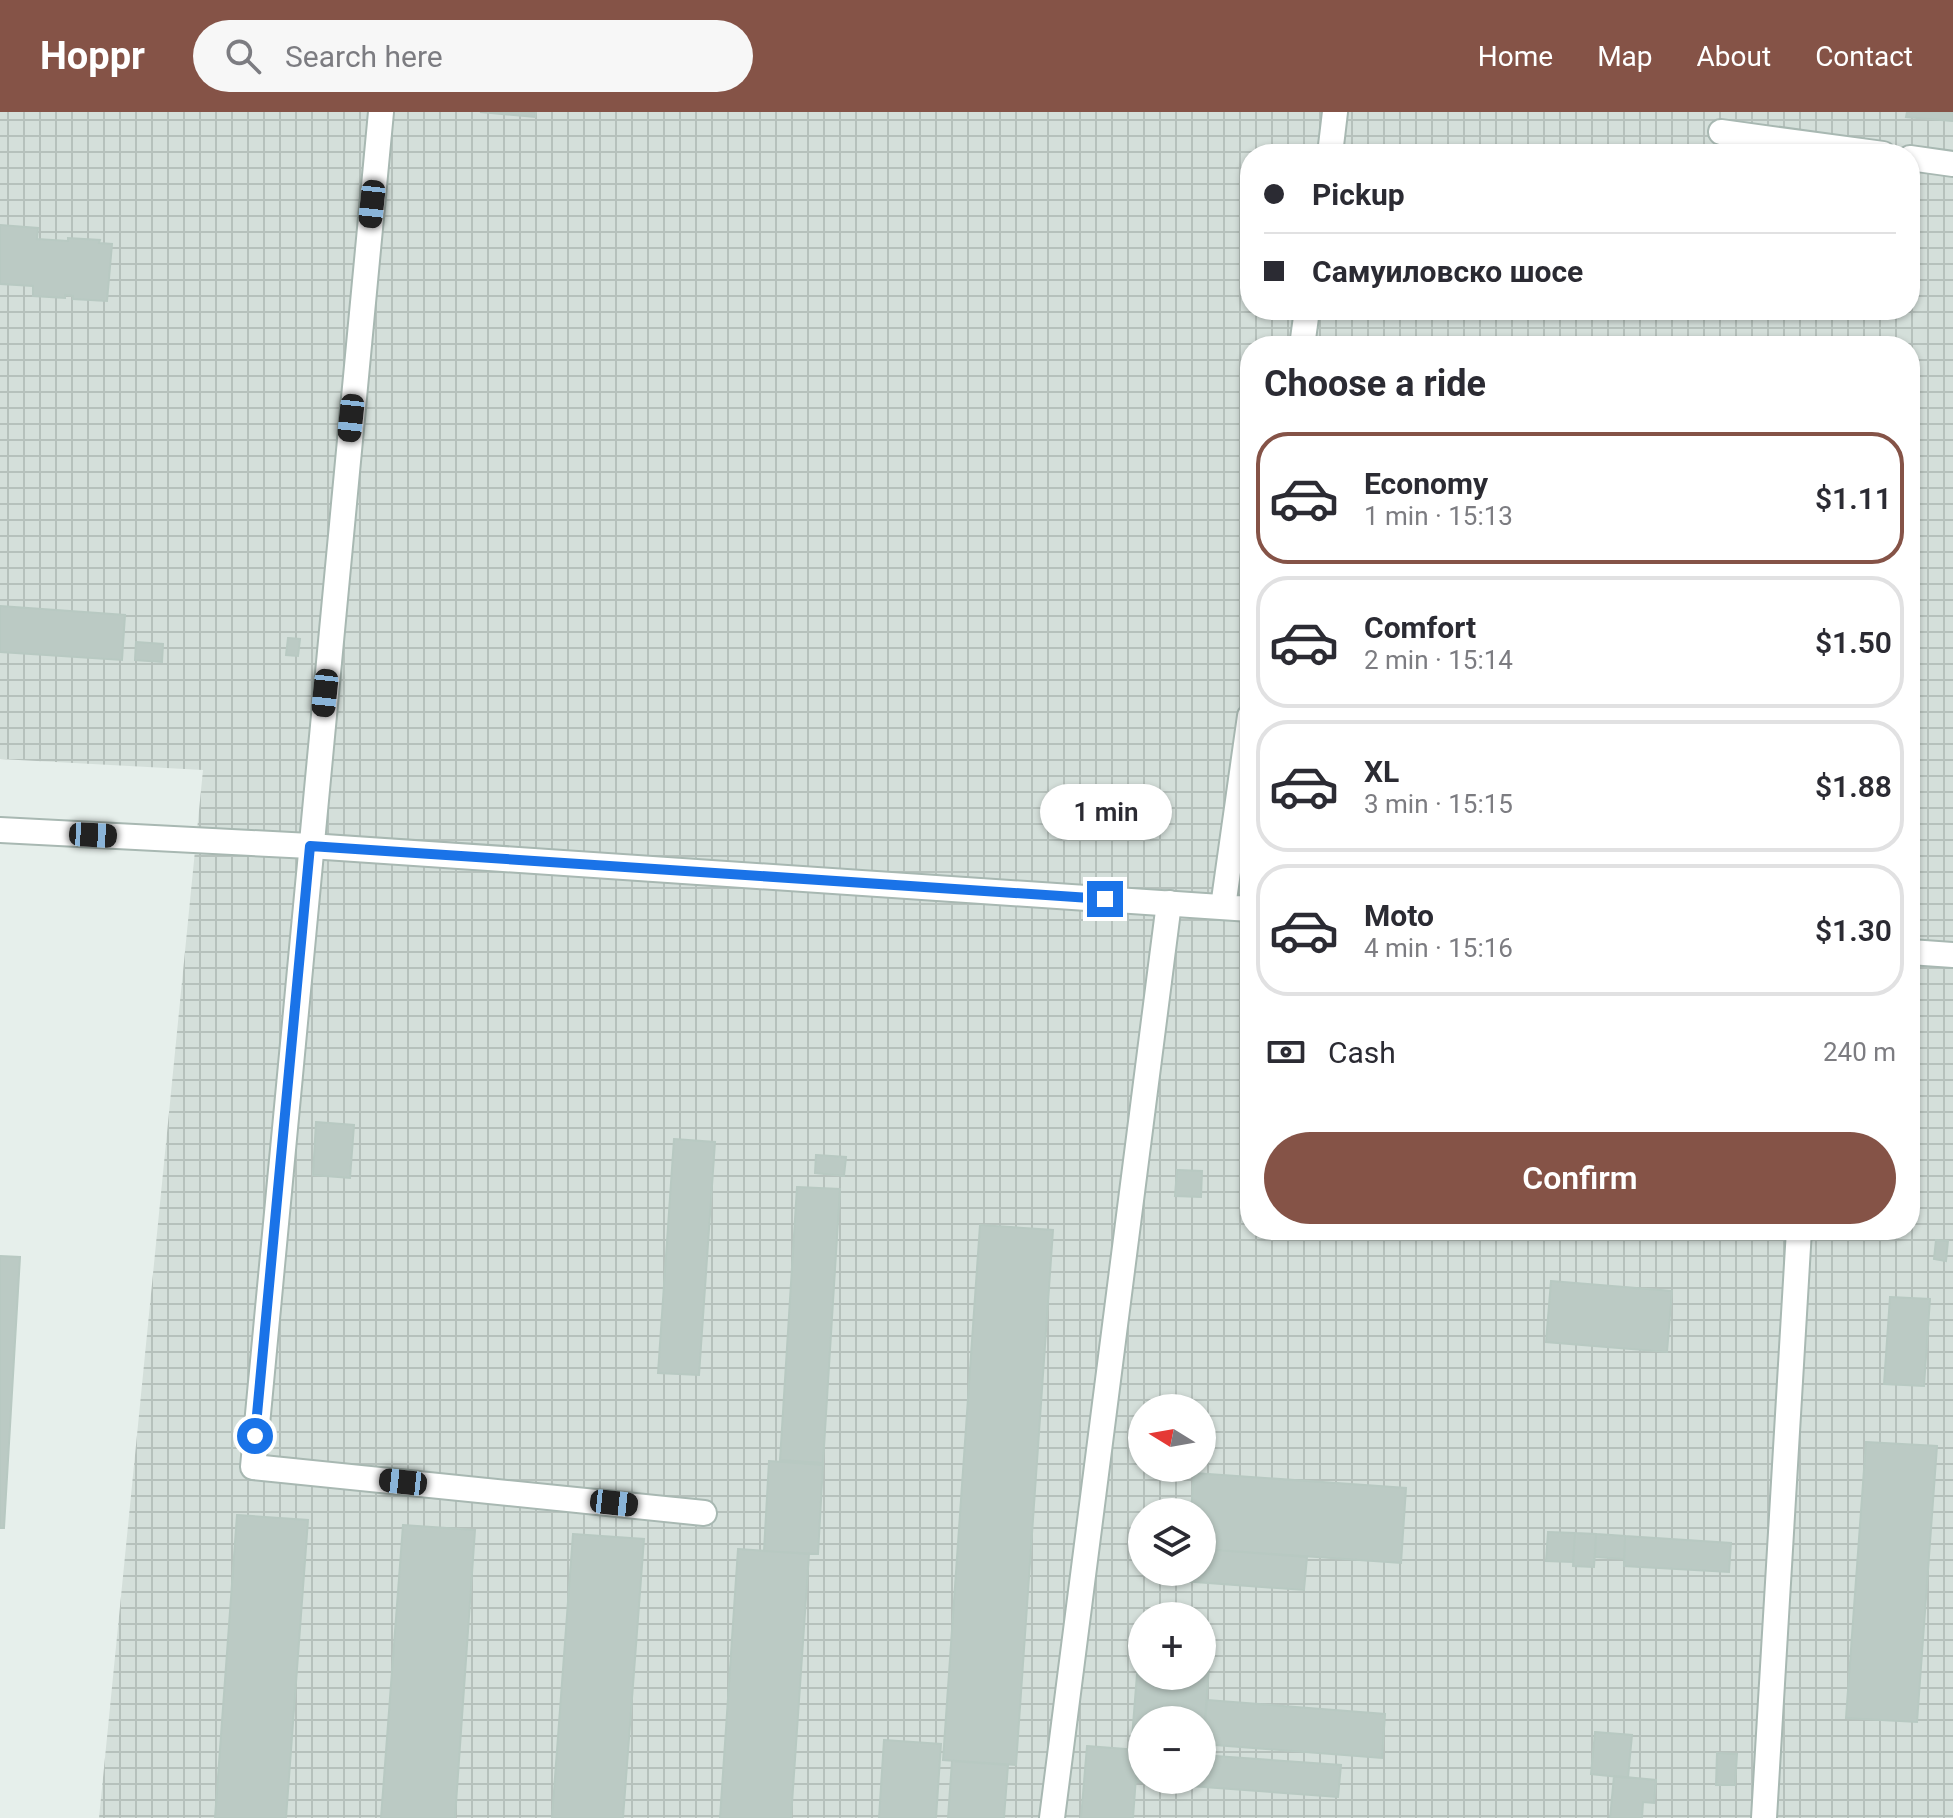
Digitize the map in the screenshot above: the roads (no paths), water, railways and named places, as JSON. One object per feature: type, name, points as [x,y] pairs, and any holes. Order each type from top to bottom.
[{"type":"street","points":[[381,112],[253,1467],[704,1513]]},
{"type":"street","points":[[1331,144],[1335,112]]},
{"type":"street","points":[[1721,132],[1809,144]]},
{"type":"street","points":[[1920,159],[1953,164]]},
{"type":"street","points":[[1223,907],[1240,787]]},
{"type":"street","points":[[0,830],[310,846],[1240,908]]},
{"type":"street","points":[[1052,1818],[1169,903]]},
{"type":"street","points":[[1920,953],[1953,955]]},
{"type":"street","points":[[1764,1818],[1798,1240]]}]
